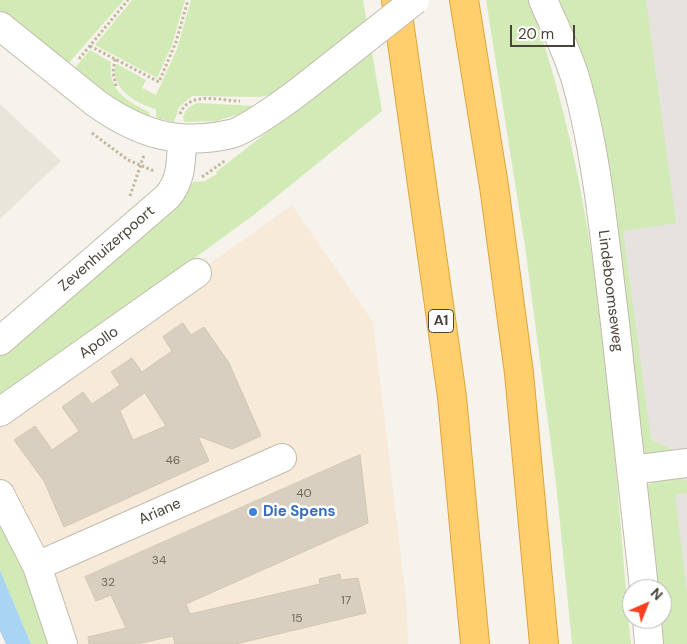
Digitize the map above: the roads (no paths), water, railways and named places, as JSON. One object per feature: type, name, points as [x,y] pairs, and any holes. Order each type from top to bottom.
[{"type":"highway","name":"A1","points":[[396,0],[452,397],[475,644]]},
{"type":"highway","points":[[464,0],[494,186],[519,374],[544,644]]},
{"type":"street","points":[[0,26],[62,78],[113,115],[150,134],[182,139],[233,134],[306,86],[415,0]]},
{"type":"street","name":"Lindeboomseweg","points":[[543,0],[566,50],[577,84],[587,131],[604,236],[643,579]]},
{"type":"street","name":"Zevenhuizerpoort","points":[[0,341],[167,197],[175,188],[180,177],[182,139]]},
{"type":"street","name":"Apollo","points":[[0,412],[197,273]]},
{"type":"street","name":"Ariane","points":[[37,566],[282,458]]},
{"type":"street","points":[[632,470],[687,464]]},
{"type":"street","points":[[0,494],[37,566],[63,644]]},
{"type":"street","points":[[648,629],[649,644]]},
{"type":"water","points":[[0,570],[31,644],[6,644],[0,631]]},
{"type":"place","name":"Die Spens","points":[[253,512]]}]
